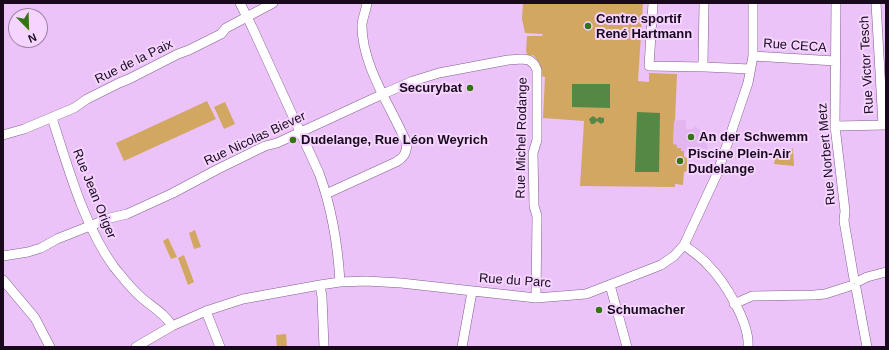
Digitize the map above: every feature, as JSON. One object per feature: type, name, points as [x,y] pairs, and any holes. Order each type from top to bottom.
[{"type":"street","points":[[240,3],[301,132],[319,174],[326,194],[333,226],[340,282]]},
{"type":"street","name":"Rue de la Paix","points":[[3,135],[24,129],[74,108],[87,99],[221,34],[226,28],[273,3]]},
{"type":"street","points":[[326,194],[396,162],[403,158],[406,153],[407,144],[370,67],[365,49],[362,24],[367,3]]},
{"type":"street","points":[[653,3],[649,66],[750,69]]},
{"type":"street","points":[[704,3],[703,64],[705,67]]},
{"type":"street","name":"Rue du Parc","points":[[136,347],[172,326],[206,311],[243,300],[320,285],[340,282],[366,281],[401,283],[536,298],[579,295],[610,285],[661,265],[674,256],[684,245],[717,174],[748,83],[753,56],[753,3]]},
{"type":"street","name":"Rue Norbert Metz","points":[[836,3],[835,126],[845,211],[844,221],[867,347]]},
{"type":"street","name":"Rue Victor Tesch","points":[[876,3],[885,125]]},
{"type":"street","name":"Rue CECA","points":[[753,56],[836,61]]},
{"type":"street","name":"Rue Nicolas Biever","points":[[3,256],[28,252],[41,248],[57,239],[110,218],[127,214],[167,196],[218,168],[265,146],[277,143],[413,81],[440,72],[508,60],[522,59]]},
{"type":"street","name":"Rue Michel Rodange","points":[[522,59],[529,60],[534,64],[536,70],[537,140],[533,153],[534,206],[537,216],[536,298]]},
{"type":"street","name":"Rue Jean Origer","points":[[52,118],[69,172],[91,226],[104,252],[115,268],[142,298],[166,316],[172,326]]},
{"type":"street","points":[[835,126],[885,125]]},
{"type":"street","points":[[684,245],[699,256],[719,279],[742,318],[746,331],[748,347]]},
{"type":"street","points":[[734,304],[752,296],[825,294],[855,284],[867,277],[886,272]]},
{"type":"street","points":[[3,280],[35,318],[50,347]]},
{"type":"street","points":[[320,285],[322,297],[324,347]]},
{"type":"street","points":[[610,285],[627,347]]},
{"type":"street","points":[[462,347],[472,292]]},
{"type":"street","points":[[206,311],[220,347]]},
{"type":"shaded area","points":[[523,3],[643,3],[638,81],[649,82],[649,73],[677,74],[673,144],[677,145],[677,148],[681,148],[681,151],[684,151],[684,157],[687,158],[687,171],[684,172],[683,185],[675,184],[675,187],[580,186],[584,121],[543,118],[545,77],[541,76],[541,67],[537,60],[533,55],[528,55],[526,52],[527,36],[542,36],[543,34],[525,33],[522,19]]},
{"type":"shaded area","points":[[572,84],[610,84],[610,108],[572,107]]},
{"type":"shaded area","points":[[207,101],[216,119],[124,161],[116,143]]},
{"type":"shaded area","points":[[225,102],[235,124],[224,129],[214,107]]},
{"type":"shaded area","points":[[637,112],[660,113],[659,172],[635,172]]},
{"type":"shaded area","points":[[593,116],[597,119],[599,117],[604,118],[604,122],[601,124],[597,121],[594,124],[591,124],[589,119]]},
{"type":"shaded area","name":"An der Schwemm","points":[[686,120],[686,129],[692,129],[696,126],[699,130],[708,130],[707,152],[685,151],[684,155],[684,151],[681,151],[673,144],[674,121]]},
{"type":"shaded area","points":[[793,148],[794,166],[774,164],[776,151],[787,151]]},
{"type":"shaded area","points":[[195,230],[201,247],[194,249],[189,233]]},
{"type":"shaded area","points":[[168,238],[177,257],[171,259],[163,241]]},
{"type":"shaded area","points":[[184,255],[194,282],[188,285],[178,258]]},
{"type":"shaded area","points":[[286,334],[287,347],[277,347],[276,335]]},
{"type":"place","name":"Centre sportif René Hartmann","points":[[588,26]]},
{"type":"place","name":"Securybat","points":[[470,88]]},
{"type":"place","name":"An der Schwemm","points":[[691,137]]},
{"type":"place","name":"Dudelange, Rue Léon Weyrich","points":[[293,140]]},
{"type":"place","name":"Piscine Plein-Air Dudelange","points":[[680,161]]},
{"type":"place","name":"Schumacher","points":[[599,310]]}]
